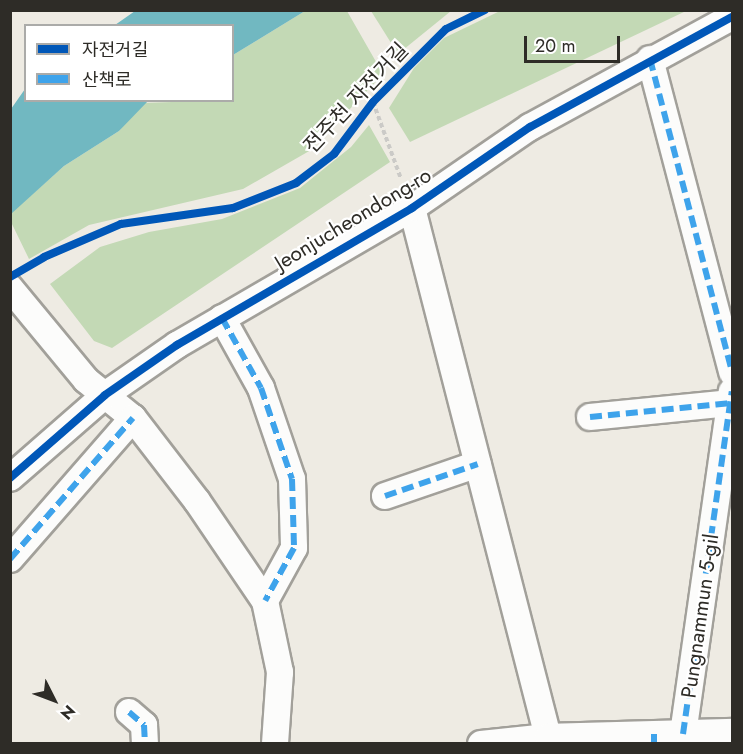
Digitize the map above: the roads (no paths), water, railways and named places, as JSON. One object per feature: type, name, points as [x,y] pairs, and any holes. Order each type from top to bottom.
[{"type":"street","name":"Jeonjucheondong-ro","points":[[10,478],[96,387],[222,318],[412,208],[530,128],[650,59],[732,17]]},
{"type":"street","points":[[650,59],[732,372]]},
{"type":"street","name":"Jeonjucheondong-ro","points":[[412,208],[478,464]]},
{"type":"street","points":[[10,288],[96,387],[133,418],[197,501],[265,601],[280,672],[275,744]]},
{"type":"street","points":[[222,318],[261,388],[292,479],[294,548],[265,601]]},
{"type":"street","points":[[590,417],[731,416]]},
{"type":"street","name":"Pungnammun 5-gil","points":[[683,734],[731,416]]},
{"type":"street","points":[[10,559],[133,418]]},
{"type":"street","points":[[385,496],[478,464],[548,738]]},
{"type":"street","points":[[129,712],[144,725],[145,744]]},
{"type":"street","points":[[481,744],[548,738],[654,739],[683,734],[732,732]]},
{"type":"water","points":[[135,10],[305,11],[234,54],[234,24],[116,24]]},
{"type":"water","points":[[24,90],[24,102],[147,102],[119,131],[64,166],[11,214],[11,109]]}]
